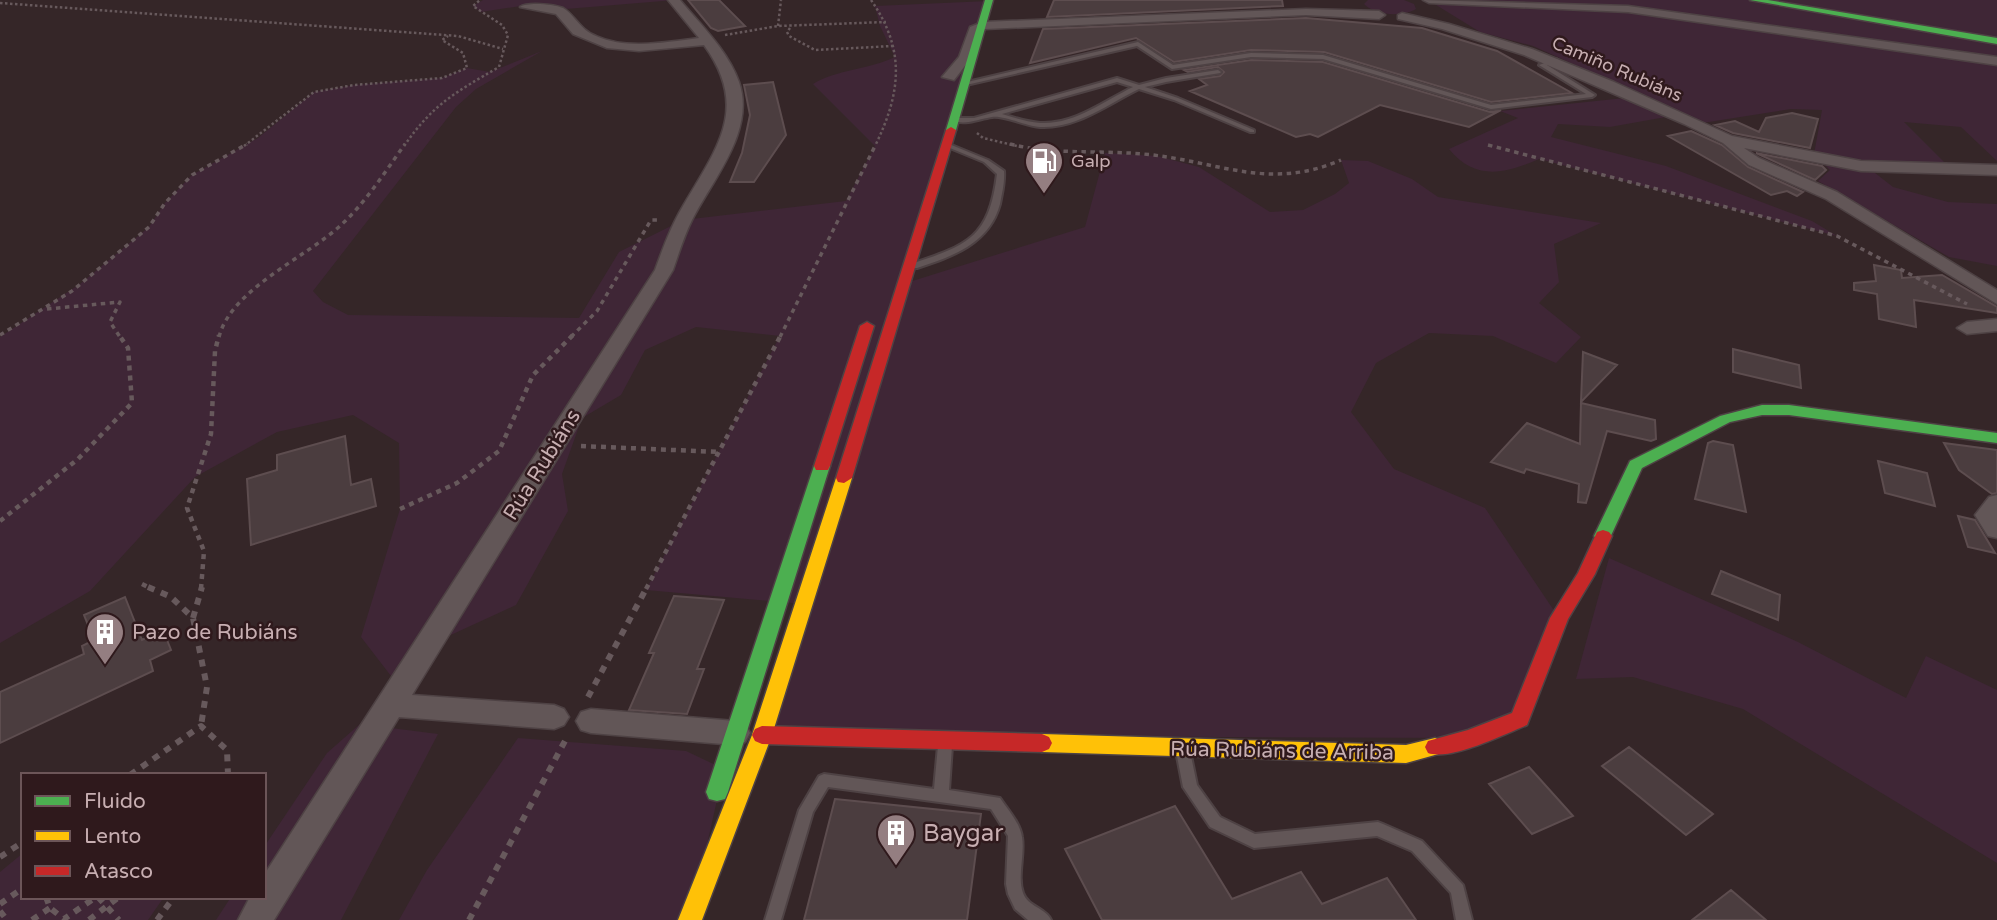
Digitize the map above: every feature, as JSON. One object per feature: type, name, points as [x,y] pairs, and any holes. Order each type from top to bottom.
[{"type":"main road","points":[[713,806],[749,734],[911,267],[983,26],[987,0]]},
{"type":"main road","points":[[942,98],[949,77],[987,0]]},
{"type":"main road","points":[[1754,0],[1997,41]]},
{"type":"main road","points":[[690,920],[749,734],[874,304]]},
{"type":"main road","name":"Rúa Rubiáns de Arriba","points":[[749,734],[1406,754],[1470,738],[1520,719],[1559,618],[1586,574],[1636,465],[1725,419],[1762,410],[1789,410],[1997,439]]},
{"type":"main road","points":[[680,920],[706,832]]},
{"type":"street","name":"Rúa Rubiáns","points":[[255,920],[664,270],[683,220],[718,160],[731,123],[736,95],[727,71],[674,0]]},
{"type":"street","points":[[1415,0],[1488,39]]},
{"type":"street","points":[[1306,12],[1356,1],[1364,10],[1379,15]]},
{"type":"street","points":[[1402,17],[1426,8],[1488,2],[1628,9],[1997,61]]},
{"type":"street","points":[[526,7],[559,11],[575,30],[587,37],[627,47],[647,49],[704,40]]},
{"type":"street","points":[[949,77],[965,58],[974,30],[983,26],[1306,12],[1402,17],[1488,39]]},
{"type":"street","name":"Camiño Rubiáns","points":[[1488,39],[1556,61],[1728,140]]},
{"type":"street","points":[[1728,140],[1861,166],[1997,170]]},
{"type":"street","points":[[1728,140],[1735,149],[1762,165],[1833,194],[1844,206],[1997,298]]},
{"type":"street","points":[[1967,328],[1997,325]]},
{"type":"street","points":[[1997,503],[1987,515],[1997,530]]},
{"type":"street","points":[[390,705],[749,734]]},
{"type":"lane","points":[[965,83],[1138,44],[1172,67],[1251,55],[1323,57],[1491,107],[1592,95],[1542,65],[1556,61]]},
{"type":"lane","points":[[995,114],[1021,123],[1052,127],[1070,124],[1140,87],[1218,72]]},
{"type":"lane","points":[[954,120],[974,120],[1117,80],[1176,99],[1252,131]]},
{"type":"lane","points":[[911,267],[955,253],[988,228],[999,201],[1001,173],[986,161],[947,145]]},
{"type":"lane","points":[[941,795],[945,741]]},
{"type":"lane","points":[[1182,748],[1190,788],[1215,822],[1254,841],[1378,829],[1417,846],[1458,890],[1464,920]]},
{"type":"lane","points":[[773,920],[806,810],[824,780],[995,803],[1015,834],[1012,884],[1028,914],[1044,920]]},
{"type":"path","points":[[133,773],[201,726],[207,687],[193,618],[205,575],[204,544],[187,508],[211,434],[215,351],[221,328],[247,295],[341,225],[370,193],[423,119],[442,101],[499,67],[508,35],[502,25],[473,6],[480,0]]},
{"type":"path","points":[[778,26],[781,0]]},
{"type":"path","points":[[469,920],[720,452],[890,116],[898,71],[886,22],[871,0]]},
{"type":"path","points":[[0,3],[448,36],[472,39],[503,50]]},
{"type":"path","points":[[704,40],[778,26],[790,28],[886,22]]},
{"type":"path","points":[[790,28],[787,32],[789,36],[815,50],[893,46]]},
{"type":"path","points":[[0,335],[72,291],[149,227],[165,203],[192,175],[258,138],[314,92],[354,85],[442,78],[467,68],[463,53],[442,40],[448,36]]},
{"type":"path","points":[[974,120],[972,129],[983,138],[1055,152],[1085,151],[1157,156],[1233,173],[1302,176],[1341,160]]},
{"type":"path","points":[[1488,145],[1837,236],[1972,307]]},
{"type":"path","points":[[400,509],[457,483],[499,451],[533,375],[597,312],[651,220],[683,220]]},
{"type":"path","points":[[0,521],[78,459],[132,403],[128,348],[110,322],[120,302],[42,309]]},
{"type":"path","points":[[555,445],[720,452]]},
{"type":"path","points":[[142,584],[171,597],[193,618]]},
{"type":"path","points":[[201,726],[227,750],[228,773]]},
{"type":"path","points":[[0,856],[21,843]]},
{"type":"path","points":[[0,904],[21,889]]},
{"type":"path","points":[[47,899],[50,908],[64,919],[94,899]]},
{"type":"path","points":[[99,899],[119,920]]},
{"type":"path","points":[[89,920],[116,899]]},
{"type":"path","points":[[157,920],[173,899]]},
{"type":"path","points":[[32,920],[50,908]]},
{"type":"path","points":[[0,911],[7,920]]},
{"type":"shaded area","points":[[483,0],[675,0],[566,9],[540,3],[481,12],[473,6]]},
{"type":"shaded area","points":[[1368,0],[1404,0],[1414,4],[1416,9],[1404,13],[1382,13],[1364,4]]},
{"type":"shaded area","points":[[1428,0],[1997,0],[1997,161],[1961,127],[1904,122],[1948,166],[1861,162],[1893,187],[1948,202],[1997,204],[1997,266],[1949,257],[1818,181],[1830,170],[1814,154],[1822,110],[1791,109],[1696,124],[1677,115],[1610,127],[1558,124],[1551,137],[1666,166],[1812,221],[1837,236],[1539,159],[1502,171],[1491,172],[1469,166],[1449,149],[1518,118],[1500,111],[1644,96],[1533,46],[1480,32]]},
{"type":"shaded area","points":[[989,1],[906,283],[1085,227],[1105,153],[1157,156],[1199,167],[1270,212],[1303,210],[1335,194],[1349,183],[1341,160],[1368,161],[1412,179],[1438,197],[1601,223],[1554,244],[1559,282],[1539,303],[1581,337],[1556,363],[1493,336],[1429,333],[1376,363],[1351,412],[1394,469],[1485,508],[1559,618],[1520,719],[1470,738],[762,735],[804,604],[646,590],[780,336],[696,327],[645,350],[621,395],[582,418],[562,474],[568,511],[516,605],[429,645],[401,689],[361,637],[400,509],[399,443],[353,415],[277,432],[195,477],[90,591],[0,643],[0,337],[80,284],[149,227],[165,203],[192,175],[258,138],[314,92],[354,85],[442,78],[467,68],[490,72],[542,51],[476,89],[456,107],[313,291],[323,302],[348,315],[579,318],[619,252],[683,220],[846,201],[875,146],[813,84],[833,75],[895,57],[880,26],[875,6]]},
{"type":"shaded area","points":[[1609,558],[1798,642],[1906,698],[1926,656],[1997,690],[1997,863],[1743,709],[1633,677],[1576,679]]},
{"type":"shaded area","points":[[360,724],[438,734],[341,920],[216,920],[230,899],[266,899],[266,844],[327,753]]},
{"type":"shaded area","points":[[518,738],[686,751],[724,769],[690,920],[399,920],[427,870]]},
{"type":"shaded area","points":[[21,855],[21,899],[163,899],[148,920],[0,920],[0,872]]},
{"type":"building","points":[[688,0],[719,0],[745,26],[718,31],[711,28]]},
{"type":"building","points":[[1054,0],[1282,0],[1283,6],[1047,17]]},
{"type":"building","points":[[1306,18],[1422,28],[1497,51],[1572,93],[1491,102],[1324,52],[1251,50],[1174,62],[1136,38],[1030,63],[1043,29]]},
{"type":"building","points":[[1251,60],[1323,62],[1490,112],[1501,110],[1469,127],[1380,105],[1318,137],[1310,134],[1296,137],[1190,91],[1207,85],[1199,79],[1220,76],[1224,72],[1218,67],[1188,72],[1184,70]]},
{"type":"building","points":[[773,82],[786,135],[754,182],[730,182],[742,153],[750,115],[744,85]]},
{"type":"building","points":[[1792,113],[1818,119],[1810,148],[1733,133],[1715,125],[1735,121],[1759,132],[1766,118]]},
{"type":"building","points":[[1691,131],[1722,145],[1748,167],[1803,192],[1797,196],[1787,191],[1771,195],[1668,136]]},
{"type":"building","points":[[1756,153],[1822,166],[1826,170],[1815,180]]},
{"type":"building","points":[[1874,265],[1901,270],[1902,278],[1942,275],[1997,307],[1997,313],[1914,300],[1916,327],[1879,319],[1877,294],[1854,290],[1854,283],[1876,281]]},
{"type":"building","points":[[1733,349],[1799,365],[1801,388],[1733,372]]},
{"type":"building","points":[[1583,352],[1617,365],[1581,402]]},
{"type":"building","points":[[1581,403],[1655,420],[1656,439],[1651,441],[1607,431],[1586,503],[1578,502],[1579,484],[1526,469],[1524,473],[1491,462],[1527,423],[1580,444]]},
{"type":"building","points":[[345,436],[351,485],[371,479],[376,506],[251,545],[247,479],[277,470],[277,455]]},
{"type":"building","points":[[1713,441],[1733,445],[1746,512],[1695,499],[1708,443]]},
{"type":"building","points":[[1944,443],[1997,450],[1997,493],[1992,494],[1959,470]]},
{"type":"building","points":[[1878,461],[1927,473],[1935,506],[1885,493]]},
{"type":"building","points":[[1958,516],[1975,520],[1995,553],[1968,547]]},
{"type":"building","points":[[1721,571],[1780,595],[1778,620],[1712,594]]},
{"type":"building","points":[[674,596],[724,600],[697,669],[704,669],[687,714],[629,710],[654,653],[649,653]]},
{"type":"building","name":"Pazo de Rubiáns","points":[[125,597],[142,640],[163,630],[171,650],[150,660],[153,671],[0,743],[0,692],[84,654],[82,646],[94,640],[84,615]]},
{"type":"building","points":[[1629,747],[1713,814],[1686,835],[1602,766]]},
{"type":"building","points":[[1529,767],[1573,816],[1532,834],[1489,784]]},
{"type":"building","name":"Baygar","points":[[835,799],[981,814],[967,920],[804,920]]},
{"type":"building","points":[[1175,806],[1232,899],[1301,872],[1322,904],[1387,878],[1416,920],[1102,920],[1065,849]]},
{"type":"building","points":[[1731,890],[1766,920],[1692,920]]},
{"type":"traffic: fast","points":[[951,130],[989,0]]},
{"type":"traffic: fast","points":[[1754,0],[1997,41]]},
{"type":"traffic: fast","points":[[1603,536],[1636,465],[1725,419],[1762,410],[1789,410],[1997,438]]},
{"type":"traffic: fast","points":[[717,792],[822,466]]},
{"type":"traffic: slow","points":[[690,920],[762,735],[844,478]]},
{"type":"traffic: slow","points":[[1042,743],[1406,754],[1435,747]]},
{"type":"traffic: jam","points":[[844,478],[951,130]]},
{"type":"traffic: jam","points":[[822,466],[867,326]]},
{"type":"traffic: jam","points":[[1435,747],[1470,738],[1520,719],[1559,618],[1586,574],[1603,536]]},
{"type":"traffic: jam","points":[[762,735],[1042,743]]},
{"type":"place","name":"Galp","points":[[1044,195]]},
{"type":"place","name":"Pazo de Rubiáns","points":[[105,666]]},
{"type":"place","name":"Baygar","points":[[896,867]]}]
